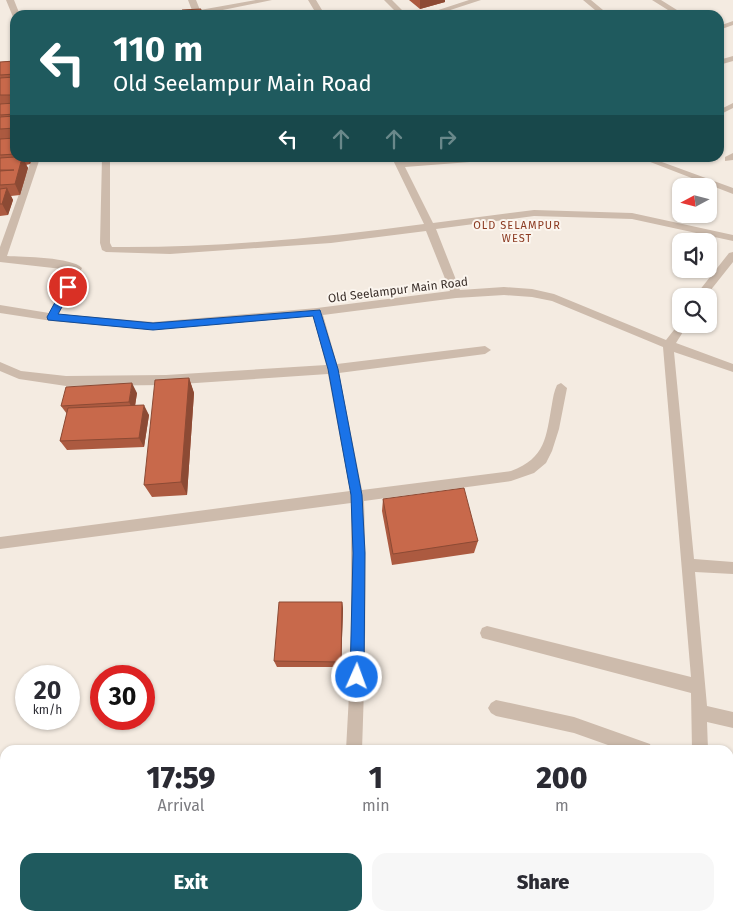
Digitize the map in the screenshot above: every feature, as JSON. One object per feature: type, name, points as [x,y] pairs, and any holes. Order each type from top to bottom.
[{"type":"street","points":[[213,10],[268,0]]},
{"type":"street","points":[[388,0],[398,10]]},
{"type":"street","points":[[443,10],[465,1],[477,0]]},
{"type":"street","points":[[587,0],[599,10]]},
{"type":"street","points":[[656,0],[673,10]]},
{"type":"street","points":[[35,162],[1,259],[70,265],[77,268],[52,317]]},
{"type":"street","points":[[106,162],[105,243],[106,248],[110,250],[170,251],[331,240],[534,213],[586,213],[652,219],[733,238]]},
{"type":"street","points":[[398,162],[430,227],[456,294]]},
{"type":"street","points":[[655,162],[733,191]]},
{"type":"street","points":[[706,288],[733,255]]},
{"type":"street","name":"Old Seelampur Main Road","points":[[0,310],[52,317],[153,326],[317,312],[456,294],[504,291],[532,293],[554,298],[668,346],[704,360],[733,368]]},
{"type":"street","points":[[317,312],[333,369],[357,495],[359,563],[354,745]]},
{"type":"street","points":[[676,333],[668,346],[699,687],[700,745]]},
{"type":"street","points":[[0,366],[19,375],[66,381],[166,380],[333,369],[485,350]]},
{"type":"street","points":[[0,543],[511,476],[526,471],[538,464],[546,451],[561,388]]},
{"type":"street","points":[[688,565],[733,568]]},
{"type":"street","points":[[487,633],[699,687]]},
{"type":"street","points":[[496,708],[574,725],[630,745]]},
{"type":"street","points":[[700,712],[733,720]]},
{"type":"building","points":[[10,61],[10,74],[0,75],[0,62]]},
{"type":"building","points":[[10,77],[10,95],[0,95],[0,78]]},
{"type":"building","points":[[10,103],[10,114],[0,115],[0,104]]},
{"type":"building","points":[[10,116],[10,128],[0,129],[0,117]]},
{"type":"building","points":[[10,138],[10,154],[0,155],[0,139]]},
{"type":"building","points":[[10,157],[10,162],[21,162],[15,184],[0,185],[0,171],[14,170],[0,170],[0,158]]},
{"type":"building","points":[[7,188],[2,204],[0,204],[0,189]]},
{"type":"building","points":[[189,378],[181,482],[144,485],[155,380]]},
{"type":"building","points":[[132,383],[129,402],[61,406],[66,387]]},
{"type":"building","points":[[144,405],[139,438],[60,441],[68,408]]},
{"type":"building","points":[[464,488],[478,541],[393,554],[383,499]]},
{"type":"building","points":[[279,602],[342,602],[341,662],[274,661]]},
{"type":"district","name":"OLD SELAMPUR WEST","points":[[517,231]]},
{"type":"route","points":[[68,287],[52,317],[135,326],[153,326],[317,312],[333,369],[357,495],[359,553],[357,677]]}]
